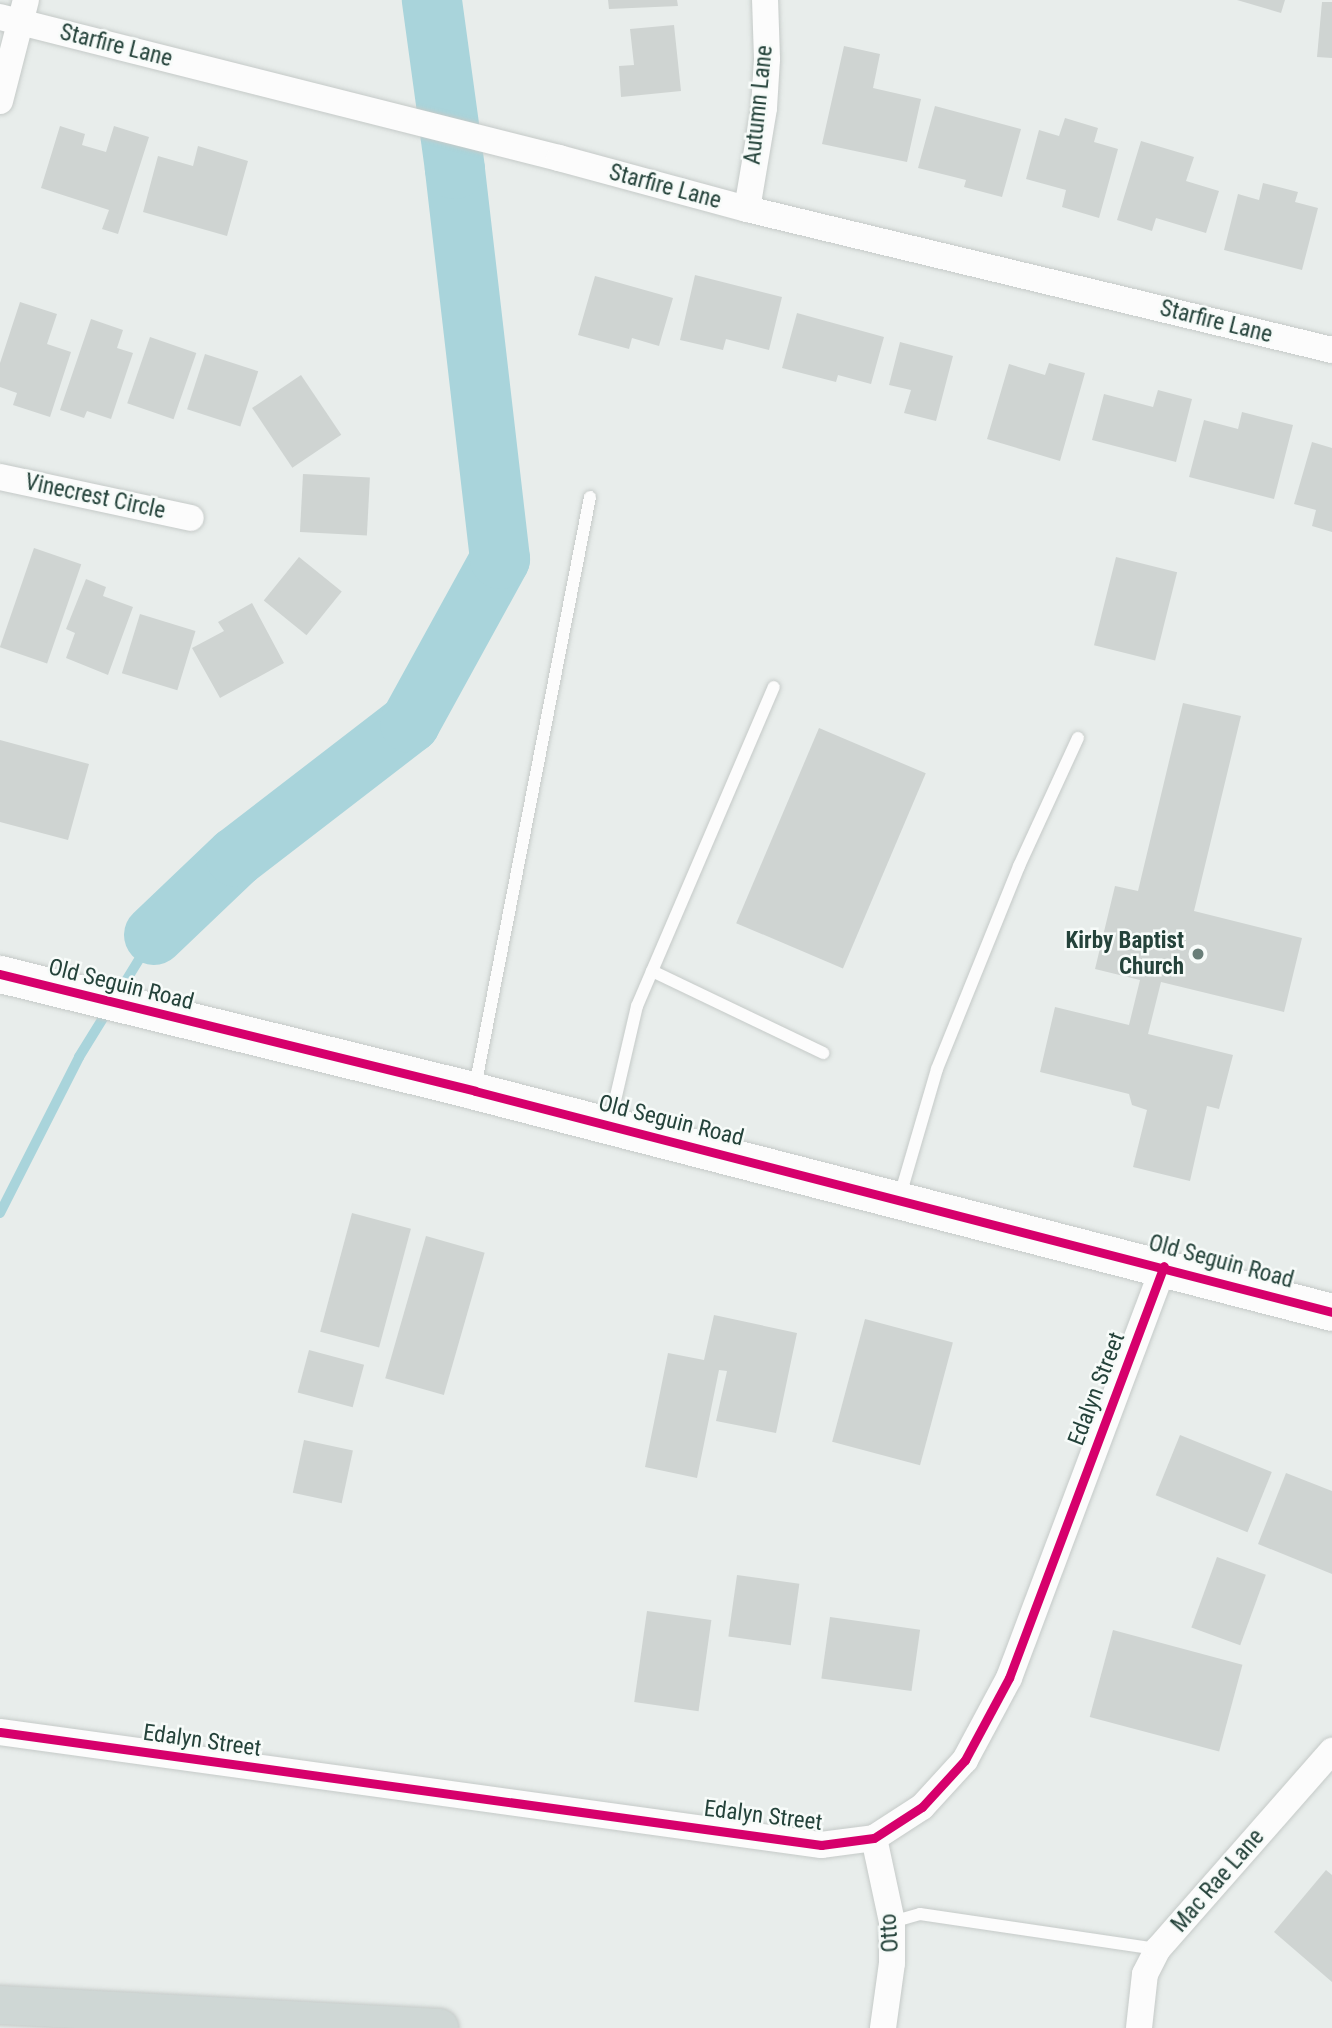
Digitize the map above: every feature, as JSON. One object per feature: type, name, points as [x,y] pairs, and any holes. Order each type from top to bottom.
[{"type":"main road","points":[[0,2004],[439,2028]]},
{"type":"street","name":"Autumn Lane","points":[[747,209],[764,108],[767,59],[765,0]]},
{"type":"street","name":"Starfire Lane","points":[[15,13],[747,209],[1332,350]]},
{"type":"street","points":[[0,101],[15,13]]},
{"type":"street","name":"Vinecrest Circle","points":[[0,477],[191,518]]},
{"type":"street","name":"Old Seguin Road","points":[[10,977],[475,1091],[1164,1266],[1332,1312]]},
{"type":"street","name":"Edalyn Street","points":[[0,1732],[821,1845],[874,1838],[922,1807],[965,1760],[1009,1678],[1164,1266]]},
{"type":"street","name":"Mac Rae Lane","points":[[1139,2028],[1144,1974],[1158,1949],[1332,1751]]},
{"type":"street","name":"Otto","points":[[874,1838],[892,1922],[892,1963],[883,2028]]},
{"type":"lane","points":[[475,1091],[590,498]]},
{"type":"lane","points":[[609,1125],[637,1006],[774,687]]},
{"type":"lane","points":[[899,1199],[937,1069],[1019,866],[1078,738]]},
{"type":"lane","points":[[652,971],[823,1053]]},
{"type":"lane","points":[[892,1922],[920,1914],[1158,1949]]},
{"type":"building","points":[[608,0],[677,0],[678,6],[609,9]]},
{"type":"building","points":[[1237,0],[1285,0],[1281,13]]},
{"type":"building","points":[[1322,2],[1332,2],[1332,58],[1317,57]]},
{"type":"building","points":[[674,25],[681,91],[621,97],[619,66],[634,65],[630,29]]},
{"type":"building","points":[[844,46],[880,54],[873,88],[921,99],[907,162],[822,144]]},
{"type":"building","points":[[935,106],[1021,129],[1002,197],[964,187],[966,180],[918,168]]},
{"type":"building","points":[[1065,118],[1098,128],[1094,142],[1118,149],[1099,218],[1062,207],[1066,190],[1026,179],[1039,130],[1059,136]]},
{"type":"building","points":[[60,126],[85,134],[82,145],[106,152],[114,126],[149,137],[118,234],[102,229],[109,210],[41,188]]},
{"type":"building","points":[[1141,141],[1194,157],[1186,181],[1219,191],[1206,233],[1156,218],[1152,231],[1117,220]]},
{"type":"building","points":[[198,146],[248,161],[227,236],[143,212],[158,156],[193,166]]},
{"type":"building","points":[[1263,183],[1298,192],[1295,202],[1318,208],[1302,270],[1224,250],[1238,194],[1259,200]]},
{"type":"building","points":[[695,275],[782,297],[769,350],[726,339],[723,350],[680,340]]},
{"type":"building","points":[[595,276],[673,298],[659,346],[632,338],[629,349],[578,335]]},
{"type":"building","points":[[20,302],[57,314],[47,344],[71,352],[50,417],[13,405],[17,393],[0,387],[0,363]]},
{"type":"building","points":[[797,313],[884,337],[871,384],[838,375],[836,382],[782,368]]},
{"type":"building","points":[[91,319],[123,330],[117,348],[133,353],[111,419],[87,411],[84,418],[60,410]]},
{"type":"building","points":[[150,337],[196,353],[174,419],[127,403]]},
{"type":"building","points":[[900,342],[953,356],[936,421],[904,413],[911,390],[889,385]]},
{"type":"building","points":[[205,354],[258,371],[240,426],[187,409]]},
{"type":"building","points":[[1049,363],[1085,373],[1060,461],[987,439],[1009,364],[1045,375]]},
{"type":"building","points":[[301,375],[341,435],[292,468],[252,408]]},
{"type":"building","points":[[1158,390],[1192,399],[1176,462],[1092,440],[1104,394],[1153,407]]},
{"type":"building","points":[[1242,412],[1293,425],[1274,499],[1189,477],[1204,420],[1238,429]]},
{"type":"building","points":[[1312,442],[1332,448],[1332,532],[1312,526],[1316,510],[1294,504]]},
{"type":"building","points":[[303,474],[370,478],[367,535],[300,532]]},
{"type":"building","points":[[34,548],[81,564],[47,664],[0,647]]},
{"type":"building","points":[[299,557],[342,592],[307,635],[264,601]]},
{"type":"building","points":[[1116,557],[1177,572],[1155,661],[1094,645]]},
{"type":"building","points":[[86,579],[106,587],[103,596],[133,607],[108,675],[66,658],[75,633],[66,629]]},
{"type":"building","points":[[252,603],[284,663],[220,698],[192,648],[224,631],[218,622]]},
{"type":"building","points":[[140,614],[195,631],[177,690],[122,673]]},
{"type":"building","name":"Kirby Baptist Church","points":[[1183,703],[1241,716],[1194,911],[1302,938],[1284,1012],[1161,982],[1148,1034],[1233,1055],[1219,1109],[1207,1106],[1190,1181],[1133,1167],[1147,1110],[1132,1105],[1129,1094],[1040,1072],[1055,1007],[1129,1025],[1140,980],[1095,969],[1115,886],[1138,891]]},
{"type":"building","points":[[819,728],[926,773],[843,968],[736,923]]},
{"type":"building","points":[[0,740],[89,764],[68,840],[0,822]]},
{"type":"building","points":[[352,1213],[411,1229],[379,1348],[320,1332]]},
{"type":"building","points":[[426,1236],[485,1253],[444,1395],[385,1378]]},
{"type":"building","points":[[714,1315],[797,1333],[776,1433],[716,1421],[727,1371],[719,1370],[697,1478],[645,1467],[668,1353],[704,1360]]},
{"type":"building","points":[[865,1319],[953,1343],[920,1465],[832,1442]]},
{"type":"building","points":[[309,1350],[364,1365],[353,1407],[298,1393]]},
{"type":"building","points":[[1180,1435],[1272,1472],[1247,1532],[1156,1495]]},
{"type":"building","points":[[304,1440],[353,1450],[342,1503],[293,1493]]},
{"type":"building","points":[[1286,1473],[1332,1491],[1332,1574],[1258,1544]]},
{"type":"building","points":[[1217,1557],[1266,1575],[1240,1645],[1191,1627]]},
{"type":"building","points":[[737,1575],[799,1584],[791,1645],[728,1636]]},
{"type":"building","points":[[647,1611],[711,1620],[699,1711],[634,1702]]},
{"type":"building","points":[[830,1617],[920,1630],[911,1691],[821,1678]]},
{"type":"building","points":[[1113,1630],[1242,1665],[1219,1752],[1090,1717]]},
{"type":"building","points":[[1326,1870],[1332,1875],[1332,1982],[1274,1932]]},
{"type":"waterway","points":[[154,935],[236,857],[410,723],[500,559],[455,169],[432,0]]},
{"type":"waterway","points":[[116,997],[154,935]]},
{"type":"waterway","points":[[0,1213],[79,1057],[108,1010]]},
{"type":"cycle path","points":[[0,974],[475,1091],[1332,1312]]},
{"type":"cycle path","points":[[0,1732],[821,1845],[874,1838],[922,1807],[965,1760],[1009,1678],[1164,1266]]},
{"type":"place","name":"Kirby Baptist Church","points":[[1198,954]]}]
